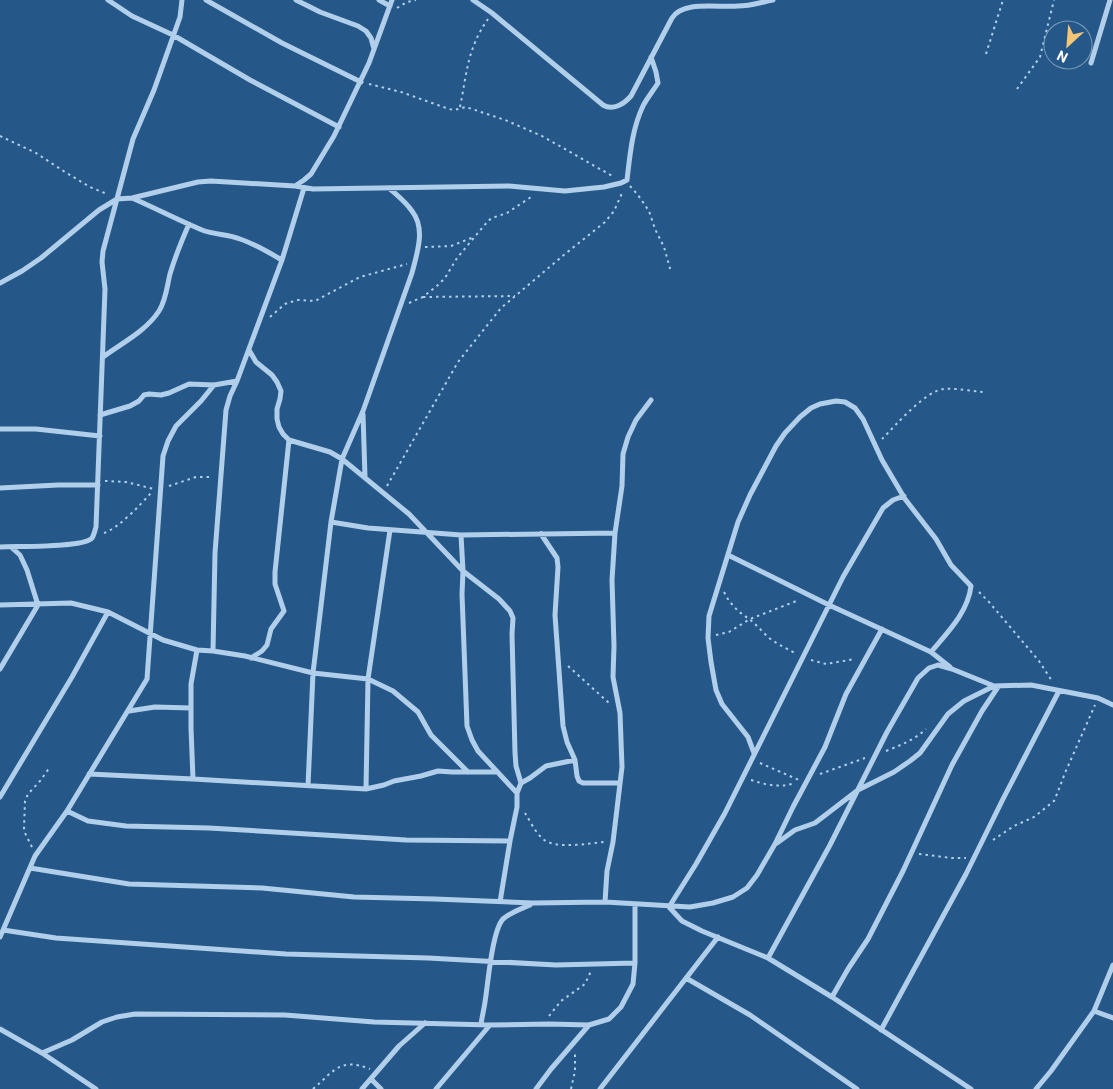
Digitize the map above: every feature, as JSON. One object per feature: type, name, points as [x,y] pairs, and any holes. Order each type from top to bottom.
[{"type":"street","points":[[108,0],[132,16],[173,36],[250,80],[339,127]]},
{"type":"street","points":[[0,547],[84,543],[92,538],[96,527],[99,483],[104,289],[103,252],[133,139],[154,90],[180,17],[182,0]]},
{"type":"street","points":[[206,0],[282,44],[361,82]]},
{"type":"street","points":[[296,0],[366,31],[371,38],[374,49]]},
{"type":"street","points":[[295,186],[311,174],[339,127],[361,82],[391,3],[379,0]]},
{"type":"street","points":[[473,0],[492,13],[607,108],[614,107],[631,96],[674,13],[678,10],[689,6],[740,6],[773,0]]},
{"type":"street","points":[[1093,56],[1110,0]]},
{"type":"street","points":[[0,283],[41,258],[100,210],[117,199],[132,198],[198,182],[211,181],[322,189],[509,186],[565,191],[625,182],[638,117],[658,83],[651,57]]},
{"type":"street","points":[[213,651],[215,553],[226,410],[282,260],[304,188]]},
{"type":"street","points":[[308,786],[313,673],[331,522],[342,459],[363,411],[412,273],[420,234],[420,227],[413,212],[389,188]]},
{"type":"street","points":[[132,198],[203,230],[240,239],[282,260]]},
{"type":"street","points":[[102,357],[148,325],[160,310],[178,250],[189,224]]},
{"type":"street","points":[[249,350],[256,362],[272,375],[281,391],[277,419],[283,434],[289,440],[330,452],[342,459],[409,514],[463,571],[499,599],[510,611],[513,618],[515,753],[516,766],[521,783]]},
{"type":"street","points":[[100,414],[130,406],[144,395],[169,394],[189,384],[214,385],[237,381]]},
{"type":"street","points":[[0,937],[35,856],[67,811],[147,679],[163,456],[176,426],[214,385]]},
{"type":"street","points":[[605,902],[607,871],[613,842],[620,783],[622,752],[620,713],[613,676],[612,580],[615,532],[622,486],[623,454],[636,420],[651,400]]},
{"type":"street","points":[[754,753],[748,736],[722,704],[716,690],[708,638],[709,616],[738,522],[750,495],[785,433],[811,408],[836,401],[852,405],[858,411],[882,460],[904,496],[936,539],[951,565],[971,586],[970,596],[960,616],[931,652]]},
{"type":"street","points":[[363,411],[365,477]]},
{"type":"street","points":[[0,428],[36,429],[100,436]]},
{"type":"street","points":[[251,658],[262,651],[267,645],[271,629],[284,611],[275,584],[275,572],[289,440]]},
{"type":"street","points":[[0,488],[99,483]]},
{"type":"street","points":[[669,907],[720,821],[843,576],[883,508],[893,500],[904,496]]},
{"type":"street","points":[[331,522],[390,530],[461,535],[615,532]]},
{"type":"street","points":[[366,790],[368,679],[390,530]]},
{"type":"street","points":[[541,534],[557,558],[555,615],[563,726],[567,742],[575,760],[577,776],[583,784],[620,783]]},
{"type":"street","points":[[461,535],[467,726],[478,751],[517,792]]},
{"type":"street","points":[[0,669],[38,605],[27,570],[20,555],[10,546]]},
{"type":"street","points":[[728,555],[810,596],[931,652],[952,669]]},
{"type":"street","points":[[0,605],[71,603],[108,612],[151,635],[197,650],[251,658],[313,673],[368,679],[393,691],[418,712],[431,735],[468,772]]},
{"type":"street","points":[[0,797],[72,677],[108,612]]},
{"type":"street","points":[[30,868],[129,884],[262,888],[354,897],[533,903],[605,902],[669,907],[690,907],[713,903],[733,897],[747,888],[758,875],[825,746],[846,694],[882,629]]},
{"type":"street","points":[[193,779],[191,684],[197,650]]},
{"type":"street","points":[[768,958],[830,845],[886,732],[918,678],[929,668],[938,665],[996,686]]},
{"type":"street","points":[[775,844],[795,830],[815,823],[858,790],[894,772],[920,753],[948,714],[964,700],[996,686],[1031,685],[1078,693],[1098,698],[1113,705]]},
{"type":"street","points":[[832,997],[868,939],[911,854],[952,765],[996,686]]},
{"type":"street","points":[[882,1030],[1059,691]]},
{"type":"street","points":[[128,711],[155,707],[191,708]]},
{"type":"street","points":[[500,902],[518,803],[517,792],[521,783],[546,766],[575,760]]},
{"type":"street","points":[[89,774],[366,790],[394,781],[438,771],[497,772]]},
{"type":"street","points":[[67,811],[88,821],[126,826],[208,828],[406,840],[510,841]]},
{"type":"street","points":[[480,1024],[486,1000],[496,935],[502,920],[513,912],[533,903]]},
{"type":"street","points":[[42,1053],[72,1040],[102,1022],[135,1014],[285,1015],[374,1022],[589,1025],[609,1019],[621,1007],[632,984],[635,963],[635,904]]},
{"type":"street","points":[[669,907],[682,921],[768,958],[832,997],[971,1089]]},
{"type":"street","points":[[3,930],[56,938],[286,954],[428,958],[556,965],[635,963]]},
{"type":"street","points":[[600,1089],[718,937]]},
{"type":"street","points":[[1036,1089],[1094,1011],[1113,966]]},
{"type":"street","points":[[686,978],[750,1015],[856,1089]]},
{"type":"street","points":[[1094,1011],[1113,1018]]},
{"type":"street","points":[[362,1089],[398,1046],[425,1023]]},
{"type":"street","points":[[436,1089],[490,1025]]},
{"type":"street","points":[[536,1089],[589,1025]]},
{"type":"street","points":[[0,1029],[42,1053],[96,1089]]},
{"type":"street","points":[[371,1079],[381,1089]]},
{"type":"path","points":[[387,15],[407,2],[416,0]]},
{"type":"path","points":[[986,54],[1002,0]]},
{"type":"path","points":[[1017,89],[1040,57],[1054,0]]},
{"type":"path","points":[[460,108],[470,52],[475,40],[492,13]]},
{"type":"path","points":[[361,82],[401,92],[449,109],[454,110],[466,107],[505,120],[542,136],[625,182],[638,195],[649,211],[664,247],[671,272]]},
{"type":"path","points":[[0,136],[36,152],[90,187],[117,199]]},
{"type":"path","points":[[383,492],[458,362],[501,308],[605,222],[614,211],[625,182]]},
{"type":"path","points":[[400,307],[423,297],[438,285],[445,278],[457,258],[492,218],[507,214],[544,190]]},
{"type":"path","points":[[418,247],[450,246],[476,236]]},
{"type":"path","points":[[257,324],[273,316],[285,304],[298,300],[315,301],[360,277],[408,263],[416,255]]},
{"type":"path","points":[[423,297],[516,296]]},
{"type":"path","points":[[875,446],[912,409],[932,393],[944,389],[983,392]]},
{"type":"path","points":[[161,488],[196,477],[222,476]]},
{"type":"path","points":[[92,538],[111,530],[156,490],[126,482],[99,483]]},
{"type":"path","points":[[719,584],[738,611],[778,644],[803,657],[826,664],[865,659]]},
{"type":"path","points":[[971,586],[989,602],[1033,654],[1059,691]]},
{"type":"path","points":[[708,638],[729,632],[750,619],[810,596]]},
{"type":"path","points":[[558,657],[620,713]]},
{"type":"path","points":[[992,840],[1014,826],[1034,817],[1054,801],[1098,698]]},
{"type":"path","points":[[808,778],[910,741],[927,728]]},
{"type":"path","points":[[742,778],[774,786],[783,786],[802,781],[750,760]]},
{"type":"path","points":[[35,856],[24,828],[25,801],[28,794],[50,766]]},
{"type":"path","points":[[518,803],[538,834],[546,841],[564,845],[613,842]]},
{"type":"path","points":[[911,854],[973,858]]},
{"type":"path","points":[[542,1024],[561,1001],[585,984],[594,964]]},
{"type":"path","points":[[571,1089],[575,1071],[576,1041]]},
{"type":"path","points":[[313,1089],[336,1068],[342,1066],[351,1064],[363,1066],[377,1072]]}]
